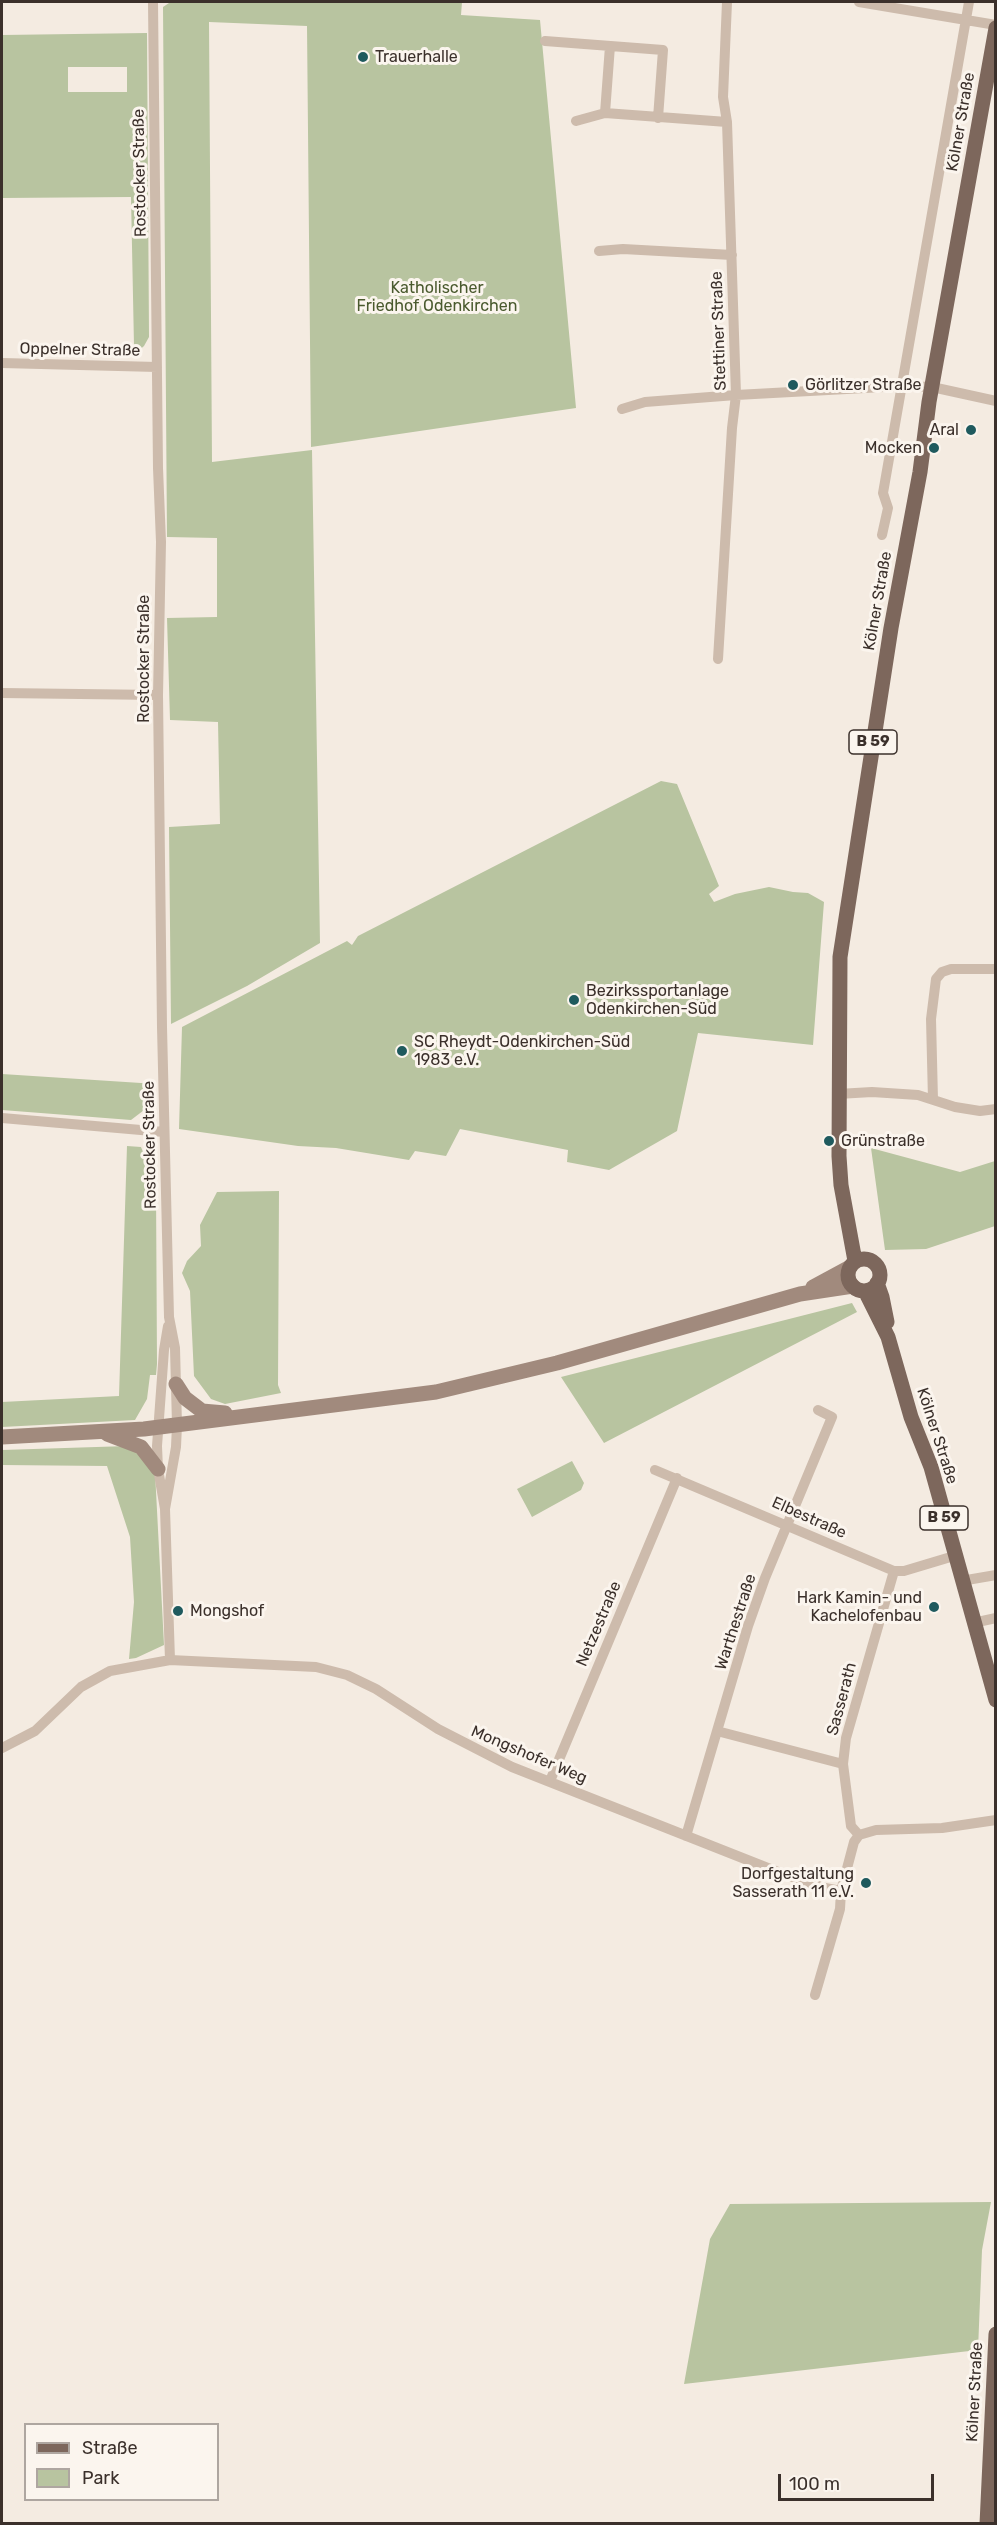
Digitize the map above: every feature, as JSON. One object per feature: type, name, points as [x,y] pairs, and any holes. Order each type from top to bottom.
[{"type":"main road","name":"Kölner Straße","points":[[996,27],[889,639],[840,957],[838,1095],[841,1185],[858,1263],[848,1277],[882,1297],[888,1337],[911,1417],[931,1467],[996,1700]]},
{"type":"main road","name":"Kölner Straße","points":[[858,1263],[878,1269],[879,1278],[865,1287]]},
{"type":"main road","points":[[800,1293],[858,1263]]},
{"type":"main road","points":[[2,1437],[157,1428],[300,1411],[447,1389],[557,1363],[800,1293],[865,1287]]},
{"type":"main road","points":[[176,1384],[185,1398],[202,1411],[226,1413],[300,1411]]},
{"type":"main road","points":[[101,1432],[141,1447],[158,1469]]},
{"type":"main road","name":"Kölner Straße","points":[[987,2523],[996,2334]]},
{"type":"street","name":"Rostocker Straße","points":[[153,2],[161,542],[158,695],[164,1132],[169,1317],[174,1348],[177,1425],[176,1447],[165,1509]]},
{"type":"street","name":"Stettiner Straße","points":[[718,659],[736,395],[727,122],[723,97],[727,2]]},
{"type":"street","points":[[859,2],[965,18],[996,27]]},
{"type":"street","name":"Kölner Straße","points":[[882,535],[888,508],[883,494],[969,2]]},
{"type":"street","points":[[545,41],[663,50],[658,118]]},
{"type":"street","points":[[605,113],[610,46]]},
{"type":"street","points":[[576,121],[605,113],[727,122]]},
{"type":"street","points":[[599,251],[623,249],[732,255]]},
{"type":"street","name":"Oppelner Straße","points":[[2,363],[157,367]]},
{"type":"street","points":[[622,409],[645,402],[902,386],[932,387],[996,401]]},
{"type":"street","points":[[2,693],[158,695]]},
{"type":"street","points":[[933,1100],[931,1019],[936,979],[942,972],[951,969],[996,969]]},
{"type":"street","points":[[838,1095],[883,1093],[918,1095],[955,1107],[980,1111],[996,1109]]},
{"type":"street","points":[[2,1118],[164,1132]]},
{"type":"street","name":"Rostocker Straße","points":[[165,1509],[158,1469],[157,1428],[169,1317]]},
{"type":"street","name":"Warthestraße","points":[[686,1836],[748,1626],[831,1417],[818,1410]]},
{"type":"street","name":"Elbestraße","points":[[655,1470],[894,1571]]},
{"type":"street","name":"Netzestraße","points":[[550,1781],[677,1478]]},
{"type":"street","points":[[2,1748],[35,1731],[81,1687],[110,1671],[170,1660],[165,1509]]},
{"type":"street","points":[[894,1571],[904,1571],[954,1556]]},
{"type":"street","name":"Sasserath","points":[[859,1835],[850,1826],[843,1764],[852,1715],[894,1571]]},
{"type":"street","points":[[961,1581],[996,1575]]},
{"type":"street","points":[[973,1623],[996,1618]]},
{"type":"street","name":"Mongshofer Weg","points":[[170,1660],[316,1668],[347,1675],[376,1689],[481,1753],[783,1874],[841,1891]]},
{"type":"street","points":[[717,1731],[843,1764]]},
{"type":"street","points":[[815,1995],[840,1909],[841,1891],[854,1842],[859,1835],[876,1830],[942,1828],[996,1820]]},
{"type":"green space","name":"Katholischer Friedhof Odenkirchen","points":[[462,2],[461,15],[540,20],[576,408],[311,447],[307,26],[209,22],[212,462],[312,450],[320,943],[247,986],[171,1024],[169,827],[220,824],[218,722],[170,720],[167,618],[217,617],[217,538],[167,537],[163,7],[169,3]]},
{"type":"green space","points":[[147,33],[149,337],[136,353],[131,197],[2,198],[2,35]],"holes":[[[68,67],[127,67],[127,92],[68,92]]]},
{"type":"green space","name":"Bezirkssportanlage Odenkirchen-Süd","points":[[661,781],[677,784],[719,886],[709,894],[714,902],[735,894],[769,887],[808,893],[824,902],[813,1045],[698,1033],[677,1131],[609,1170],[567,1162],[568,1150],[460,1129],[446,1156],[415,1151],[409,1160],[336,1148],[298,1146],[179,1129],[182,1027],[347,941],[352,945],[358,936]]},
{"type":"green space","points":[[2,1074],[156,1083],[152,1104],[131,1120],[2,1110]]},
{"type":"green space","points":[[127,1146],[141,1147],[145,1157],[146,1187],[156,1188],[157,1364],[156,1375],[150,1375],[147,1399],[135,1420],[2,1427],[2,1402],[119,1396]]},
{"type":"green space","points":[[871,1148],[960,1172],[995,1161],[995,1226],[926,1249],[885,1250]]},
{"type":"green space","points":[[279,1191],[278,1385],[281,1393],[225,1404],[211,1399],[194,1376],[190,1291],[182,1273],[187,1261],[201,1246],[200,1225],[217,1192]]},
{"type":"green space","points":[[852,1303],[857,1312],[604,1443],[561,1377]]},
{"type":"green space","points":[[128,1446],[143,1455],[155,1472],[164,1645],[129,1659],[134,1602],[130,1537],[107,1466],[2,1465],[2,1450]]},
{"type":"green space","points":[[572,1461],[584,1483],[581,1490],[532,1517],[517,1489]]},
{"type":"green space","points":[[991,2202],[982,2250],[978,2350],[684,2384],[710,2239],[730,2204]]},
{"type":"place","name":"Trauerhalle","points":[[363,57]]},
{"type":"place","name":"Görlitzer Straße","points":[[793,385]]},
{"type":"place","name":"Aral","points":[[971,430]]},
{"type":"place","name":"Mocken","points":[[934,448]]},
{"type":"place","name":"Bezirkssportanlage Odenkirchen-Süd","points":[[574,1000]]},
{"type":"place","name":"SC Rheydt-Odenkirchen-Süd 1983 e.V.","points":[[402,1051]]},
{"type":"place","name":"Grünstraße","points":[[829,1141]]},
{"type":"place","name":"Hark Kamin- und Kachelofenbau","points":[[934,1607]]},
{"type":"place","name":"Mongshof","points":[[178,1611]]},
{"type":"place","name":"Dorfgestaltung Sasserath 11 e.V.","points":[[866,1883]]}]
